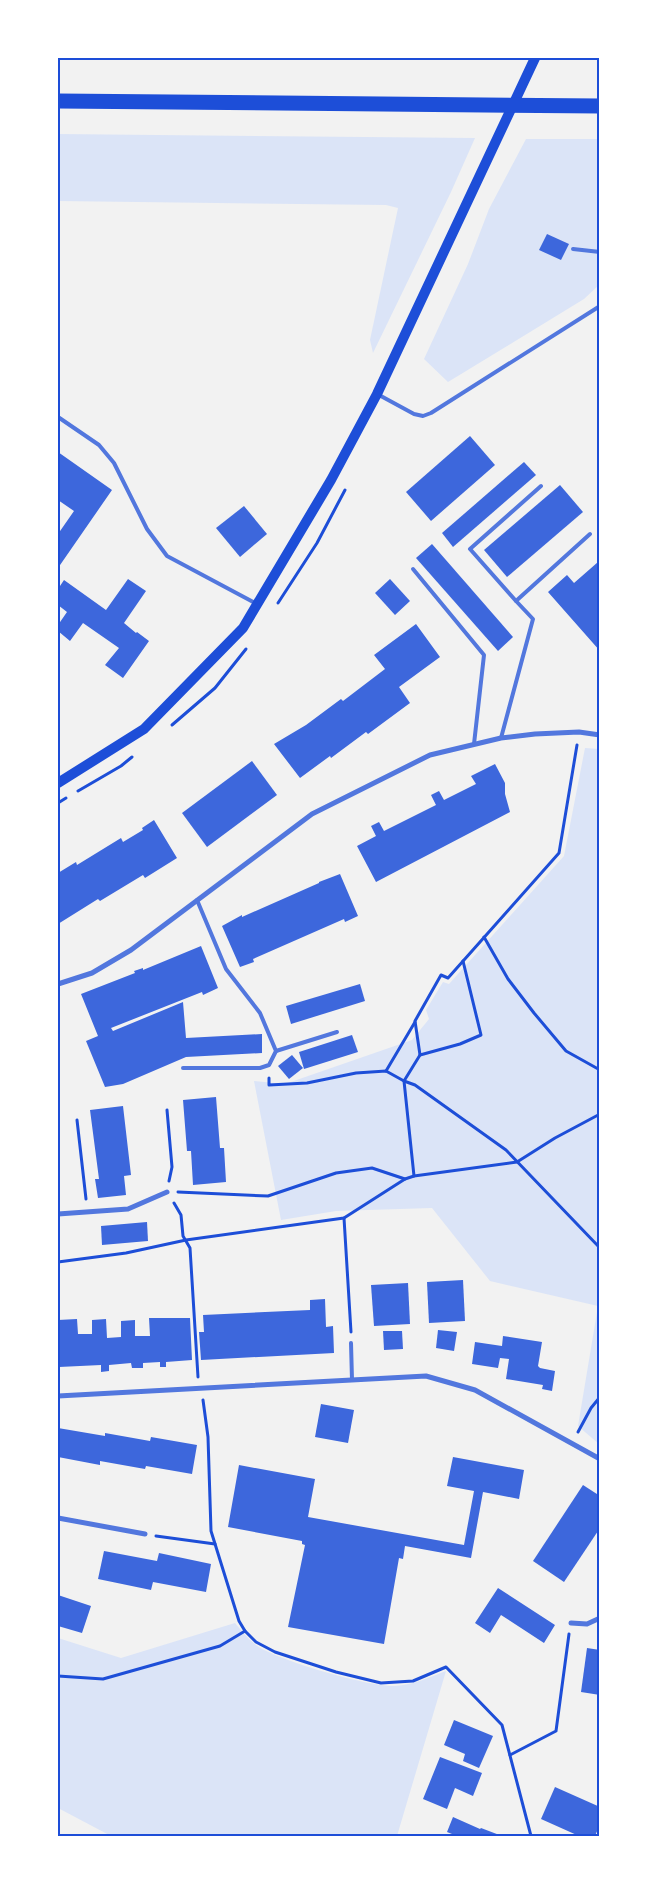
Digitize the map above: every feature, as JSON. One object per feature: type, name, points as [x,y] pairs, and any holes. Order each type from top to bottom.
[{"type":"highway","points":[[58,101],[600,106]]},
{"type":"main road","points":[[58,783],[144,729],[243,628],[330,480],[376,394],[535,58]]},
{"type":"street","points":[[58,984],[92,973],[123,954],[312,814],[430,755],[501,738],[535,734],[579,732],[600,735]]},
{"type":"street","points":[[58,1214],[128,1210],[167,1192]]},
{"type":"street","points":[[58,1396],[426,1376],[475,1390],[600,1459]]},
{"type":"street","points":[[58,1518],[145,1534]]},
{"type":"street","points":[[571,1623],[587,1624],[600,1618]]},
{"type":"lane","points":[[573,249],[600,252]]},
{"type":"lane","points":[[376,394],[414,414],[423,416],[431,413],[600,306]]},
{"type":"lane","points":[[58,417],[99,444],[114,463],[147,529],[167,556],[257,604]]},
{"type":"lane","points":[[501,738],[533,619],[470,549],[541,486]]},
{"type":"lane","points":[[516,601],[590,534]]},
{"type":"lane","points":[[413,569],[484,655],[474,744]]},
{"type":"lane","points":[[196,900],[226,969],[260,1013],[276,1051]]},
{"type":"lane","points":[[183,1068],[260,1068],[269,1065],[276,1051],[337,1032]]},
{"type":"lane","points":[[351,1343],[352,1380]]},
{"type":"path","points":[[386,1071],[441,975],[448,978],[559,853],[579,732]]},
{"type":"path","points":[[484,937],[508,978],[566,1051],[600,1070]]},
{"type":"path","points":[[420,1055],[460,1044],[481,1035],[463,961]]},
{"type":"path","points":[[414,1176],[404,1082],[420,1055],[415,1021]]},
{"type":"path","points":[[269,1065],[269,1085],[307,1083],[356,1073],[386,1071],[404,1082],[415,1085],[506,1150],[600,1248]]},
{"type":"path","points":[[168,1110],[172,1167],[167,1192],[181,1214],[183,1236],[190,1248],[197,1375],[201,1388],[208,1437],[211,1531],[239,1621],[245,1631],[256,1642],[275,1652],[336,1672],[381,1683],[413,1681],[446,1667],[502,1725],[531,1836]]},
{"type":"path","points":[[58,1262],[126,1253],[186,1240],[344,1218],[405,1178],[517,1162],[555,1138],[600,1114]]},
{"type":"path","points":[[77,1120],[87,1212]]},
{"type":"path","points":[[167,1192],[268,1196],[336,1173],[372,1168],[405,1178]]},
{"type":"path","points":[[344,1218],[351,1343]]},
{"type":"path","points":[[580,1429],[591,1408],[600,1397]]},
{"type":"path","points":[[145,1534],[215,1544]]},
{"type":"path","points":[[510,1755],[556,1731],[571,1623]]},
{"type":"path","points":[[58,1676],[103,1679],[220,1646],[245,1631]]},
{"type":"shaded area","points":[[58,134],[475,138],[373,353],[370,340],[398,208],[386,205],[58,201]]},
{"type":"shaded area","points":[[526,139],[599,139],[600,284],[584,299],[448,382],[424,359],[468,264],[489,209]]},
{"type":"shaded area","points":[[585,748],[599,749],[599,1444],[578,1426],[598,1306],[490,1281],[432,1208],[336,1211],[281,1220],[254,1081],[285,1084],[412,1040],[429,1019],[426,1010],[443,982],[449,984],[564,856]]},
{"type":"shaded area","points":[[235,1623],[253,1643],[282,1658],[365,1682],[395,1686],[408,1684],[446,1671],[397,1836],[111,1836],[58,1808],[58,1638],[121,1658]]},
{"type":"building","points":[[547,234],[569,244],[561,260],[539,250]]},
{"type":"building","points":[[470,436],[495,465],[431,521],[406,492]]},
{"type":"building","points":[[58,452],[112,490],[58,568],[58,534],[74,511],[58,500]]},
{"type":"building","points":[[524,462],[536,475],[453,547],[442,533]]},
{"type":"building","points":[[560,485],[583,512],[507,577],[484,550]]},
{"type":"building","points":[[244,506],[267,534],[240,557],[216,528]]},
{"type":"building","points":[[432,544],[513,637],[498,651],[416,558]]},
{"type":"building","points":[[598,562],[600,563],[600,651],[548,592],[567,575],[574,583]]},
{"type":"building","points":[[128,579],[146,591],[124,623],[149,641],[123,678],[105,665],[119,648],[83,623],[70,641],[58,631],[58,625],[67,612],[58,605],[58,589],[64,580],[106,610]]},
{"type":"building","points":[[390,579],[410,601],[395,615],[375,593]]},
{"type":"building","points":[[416,624],[440,657],[399,687],[410,703],[368,734],[366,732],[300,778],[274,744],[306,725],[341,699],[343,701],[385,669],[374,655]]},
{"type":"building","points":[[252,761],[277,795],[207,847],[182,813]]},
{"type":"building","points":[[495,764],[505,783],[505,794],[510,812],[376,882],[357,846],[376,836],[371,826],[379,822],[384,831],[436,805],[431,795],[439,791],[444,800],[476,784],[471,776]]},
{"type":"building","points":[[154,820],[177,858],[145,878],[143,875],[100,901],[98,899],[58,924],[58,873],[76,862],[77,865],[121,838],[123,842],[143,830],[142,828]]},
{"type":"building","points":[[340,874],[358,916],[345,922],[344,919],[253,959],[254,962],[240,967],[222,926],[242,915],[242,917]]},
{"type":"building","points":[[201,946],[218,988],[203,995],[202,992],[111,1028],[113,1031],[183,1002],[186,1038],[262,1034],[262,1053],[186,1057],[123,1084],[105,1087],[86,1041],[98,1036],[81,994],[135,973],[134,971],[143,968],[143,970]]},
{"type":"building","points":[[360,984],[365,1001],[291,1024],[286,1006]]},
{"type":"building","points":[[352,1035],[358,1052],[304,1069],[299,1052]]},
{"type":"building","points":[[292,1055],[303,1068],[289,1079],[278,1066]]},
{"type":"building","points":[[216,1097],[220,1148],[224,1148],[226,1182],[193,1185],[191,1151],[187,1151],[183,1100]]},
{"type":"building","points":[[123,1106],[131,1175],[124,1176],[126,1195],[98,1198],[95,1179],[99,1179],[90,1110]]},
{"type":"building","points":[[147,1222],[148,1241],[102,1245],[101,1226]]},
{"type":"building","points":[[463,1280],[465,1321],[429,1323],[427,1282]]},
{"type":"building","points":[[408,1283],[410,1324],[374,1326],[371,1285]]},
{"type":"building","points":[[325,1299],[326,1327],[333,1326],[334,1353],[201,1360],[199,1332],[204,1332],[203,1315],[310,1310],[310,1300]]},
{"type":"building","points":[[149,1318],[190,1318],[192,1360],[166,1362],[166,1367],[160,1367],[160,1362],[143,1363],[143,1368],[132,1368],[131,1363],[109,1365],[109,1371],[101,1372],[101,1365],[59,1367],[58,1320],[77,1319],[78,1334],[92,1334],[92,1320],[106,1319],[107,1338],[121,1337],[121,1321],[135,1320],[135,1336],[150,1336]]},
{"type":"building","points":[[438,1330],[457,1332],[454,1351],[436,1348]]},
{"type":"building","points":[[383,1331],[402,1331],[403,1349],[384,1350]]},
{"type":"building","points":[[503,1336],[542,1342],[538,1366],[555,1371],[552,1391],[542,1389],[543,1385],[506,1379],[509,1359],[500,1358],[498,1368],[472,1364],[475,1342],[502,1346]]},
{"type":"building","points":[[321,1404],[354,1410],[348,1443],[315,1437]]},
{"type":"building","points":[[58,1428],[105,1436],[105,1433],[150,1441],[151,1437],[197,1445],[192,1474],[146,1466],[145,1469],[100,1461],[100,1465],[58,1457]]},
{"type":"building","points":[[453,1457],[524,1470],[519,1499],[483,1492],[471,1558],[405,1546],[403,1559],[399,1558],[384,1644],[288,1627],[305,1545],[302,1544],[302,1541],[228,1527],[239,1465],[315,1479],[308,1517],[464,1545],[474,1491],[447,1486]]},
{"type":"building","points":[[583,1485],[600,1496],[600,1528],[564,1582],[533,1561]]},
{"type":"building","points":[[104,1551],[157,1561],[159,1553],[211,1564],[206,1592],[153,1582],[151,1590],[98,1579]]},
{"type":"building","points":[[498,1588],[555,1625],[544,1643],[501,1615],[490,1633],[475,1623]]},
{"type":"building","points":[[58,1595],[91,1606],[82,1633],[58,1626]]},
{"type":"building","points":[[587,1648],[600,1650],[600,1695],[581,1692]]},
{"type":"building","points":[[454,1720],[493,1736],[479,1768],[463,1761],[465,1754],[444,1745]]},
{"type":"building","points":[[440,1757],[482,1773],[473,1796],[455,1788],[447,1809],[423,1799]]},
{"type":"building","points":[[555,1787],[600,1807],[600,1830],[598,1829],[595,1836],[579,1836],[541,1819]]},
{"type":"building","points":[[453,1817],[502,1836],[457,1836],[447,1832]]}]
